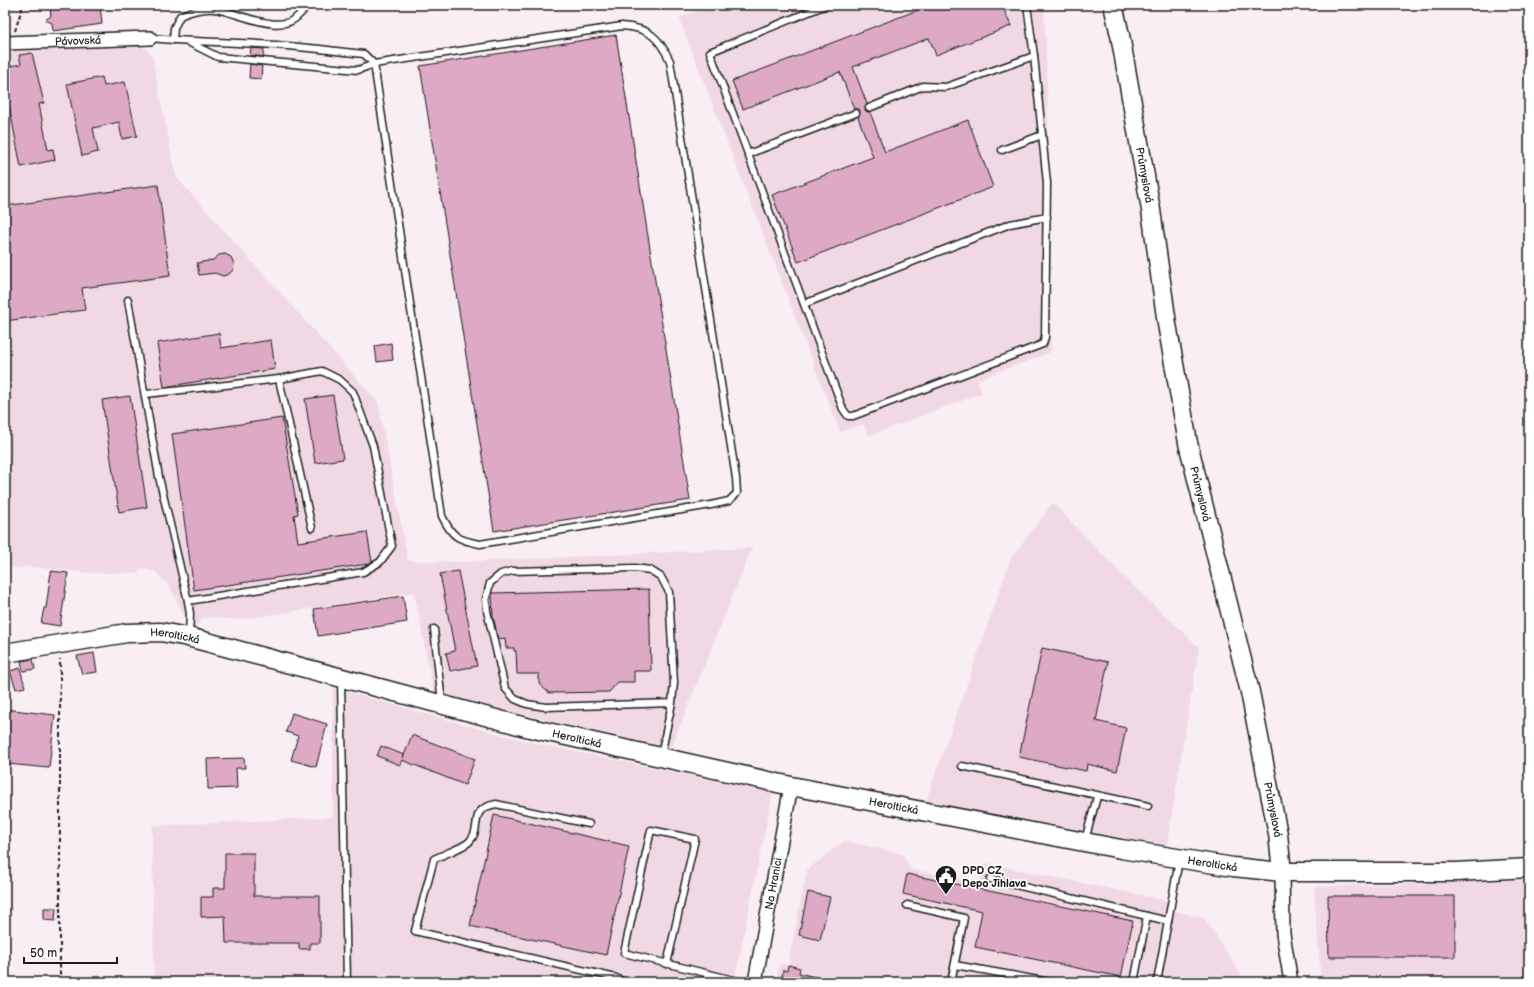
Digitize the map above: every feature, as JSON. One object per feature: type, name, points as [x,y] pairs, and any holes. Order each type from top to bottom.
[{"type":"street","name":"Průmyslová","points":[[1113,5],[1120,35],[1151,210],[1168,331],[1188,443],[1250,692],[1278,834],[1282,872],[1283,934],[1291,982]]},
{"type":"street","name":"Pávovská","points":[[8,43],[150,38]]},
{"type":"street","name":"Heroltická","points":[[5,653],[127,633],[161,632],[188,637],[530,728],[791,786],[1084,842],[1233,867],[1282,872],[1456,872],[1529,868]]},
{"type":"street","name":"Na Hranici","points":[[755,982],[791,786]]},
{"type":"lane","points":[[173,40],[174,28],[180,16],[193,10],[213,9],[233,12],[252,21],[284,23],[296,19],[305,8],[305,5]]},
{"type":"lane","points":[[826,5],[710,52],[843,410],[848,416],[853,416],[1043,344],[1045,337],[1047,183],[1034,56],[1027,5]]},
{"type":"lane","points":[[150,38],[188,42],[215,41],[277,45],[364,54],[374,64],[442,516],[449,532],[462,541],[480,544],[711,505],[729,501],[737,493],[736,478],[670,61],[662,44],[649,32],[636,27],[622,26],[374,64],[358,70],[218,57],[188,42]]},
{"type":"lane","points":[[868,108],[923,86],[946,87],[1034,56]]},
{"type":"lane","points":[[748,154],[856,113]]},
{"type":"lane","points":[[1002,150],[1042,135]]},
{"type":"lane","points":[[804,304],[1010,224],[1046,218]]},
{"type":"lane","points":[[128,300],[146,394],[158,477],[188,600],[190,614],[188,637]]},
{"type":"lane","points":[[146,394],[279,379],[322,371],[340,380],[353,392],[373,446],[392,546],[380,562],[363,572],[188,600]]},
{"type":"lane","points":[[279,379],[312,528]]},
{"type":"lane","points":[[660,756],[672,703],[674,683],[669,592],[661,577],[650,570],[634,568],[512,571],[501,574],[490,583],[487,590],[487,611],[505,688],[515,699],[528,704],[546,707],[672,703]]},
{"type":"lane","points":[[434,629],[443,705]]},
{"type":"lane","points":[[341,678],[347,982]]},
{"type":"lane","points":[[962,766],[1097,797],[1148,806]]},
{"type":"lane","points":[[1084,842],[1097,797]]},
{"type":"lane","points":[[589,824],[496,804],[485,806],[478,814],[473,834],[469,842],[434,859],[415,931],[616,978],[624,982]]},
{"type":"lane","points":[[667,964],[695,840],[651,830],[624,953],[667,964],[742,982]]},
{"type":"lane","points":[[1157,982],[1179,858]]},
{"type":"lane","points":[[990,879],[1168,921]]},
{"type":"lane","points":[[907,905],[964,918],[952,982]]},
{"type":"lane","points":[[1134,982],[1147,916]]},
{"type":"lane","points":[[955,966],[1050,982]]},
{"type":"path","points":[[8,43],[23,5]]},
{"type":"path","points":[[60,644],[60,982]]},
{"type":"shaded area","points":[[713,5],[1044,5],[1047,81],[1051,352],[977,380],[982,393],[869,436],[864,424],[840,432],[679,18]]},
{"type":"shaded area","points":[[138,43],[152,55],[176,177],[378,402],[408,561],[465,562],[752,548],[671,748],[434,694],[414,592],[238,620],[212,617],[203,618],[195,627],[189,626],[170,587],[154,571],[139,568],[139,573],[89,573],[24,566],[23,568],[5,567],[5,525],[11,524],[5,499],[5,51]]},
{"type":"shaded area","points":[[1053,503],[1126,579],[1199,647],[1166,850],[926,801],[1011,558]]},
{"type":"shaded area","points":[[333,688],[528,742],[773,792],[734,982],[154,982],[152,826],[333,817]]},
{"type":"shaded area","points":[[844,841],[903,854],[910,869],[978,883],[986,863],[1169,901],[1169,910],[1204,918],[1246,982],[776,982],[779,964],[788,965],[807,870]]},
{"type":"shaded area","points":[[1529,880],[1529,982],[1321,982],[1314,887]]},
{"type":"building","points":[[77,5],[100,5],[102,24],[53,31],[52,23],[45,20],[51,16],[50,8]]},
{"type":"building","points":[[916,5],[1002,5],[1011,26],[936,55],[929,38],[853,67],[867,104],[865,110],[870,112],[885,152],[968,120],[993,187],[798,262],[772,195],[873,157],[858,117],[860,112],[859,109],[854,109],[840,72],[743,109],[732,81],[918,10]]},
{"type":"building","points":[[616,35],[690,500],[494,531],[420,66]]},
{"type":"building","points":[[251,48],[264,49],[263,57],[250,55]]},
{"type":"building","points":[[32,53],[44,103],[39,104],[48,150],[53,149],[55,160],[21,167],[5,85],[5,67],[21,64],[19,55]]},
{"type":"building","points":[[250,64],[262,66],[261,79],[249,78]]},
{"type":"building","points":[[102,77],[104,86],[125,82],[137,136],[122,139],[119,122],[93,128],[98,152],[82,156],[67,84]]},
{"type":"building","points":[[158,185],[170,276],[82,288],[85,310],[5,321],[5,206]]},
{"type":"building","points":[[225,254],[231,257],[234,264],[233,270],[229,274],[223,276],[215,273],[199,275],[197,263],[213,260],[219,255]]},
{"type":"building","points":[[219,333],[221,348],[271,340],[275,369],[164,387],[157,343]]},
{"type":"building","points":[[391,343],[393,360],[377,362],[375,346]]},
{"type":"building","points":[[333,395],[343,459],[315,463],[305,399]]},
{"type":"building","points":[[130,396],[147,507],[119,512],[102,400]]},
{"type":"building","points":[[282,418],[298,514],[294,515],[298,542],[367,532],[372,562],[368,564],[194,590],[172,434]]},
{"type":"building","points":[[51,571],[68,573],[60,626],[41,623],[44,608],[46,608]]},
{"type":"building","points":[[458,571],[477,666],[450,671],[446,653],[455,651],[440,574]]},
{"type":"building","points":[[649,589],[651,671],[634,671],[634,682],[618,682],[609,692],[549,693],[539,684],[539,674],[517,674],[516,651],[514,651],[514,648],[506,648],[505,638],[498,639],[493,616],[492,593]]},
{"type":"building","points":[[403,596],[407,622],[318,636],[314,609]]},
{"type":"building","points":[[1042,648],[1108,662],[1096,721],[1126,728],[1117,771],[1087,764],[1086,771],[1019,757]]},
{"type":"building","points":[[94,653],[97,672],[82,674],[77,656]]},
{"type":"building","points":[[33,659],[35,669],[23,671],[21,661]]},
{"type":"building","points":[[20,668],[25,687],[16,689],[10,671]]},
{"type":"building","points":[[5,709],[55,715],[49,768],[5,763]]},
{"type":"building","points":[[292,713],[327,724],[316,767],[291,760],[298,736],[286,732]]},
{"type":"building","points":[[412,735],[475,759],[465,785],[402,760],[400,765],[377,756],[381,746],[404,755],[403,758]]},
{"type":"building","points":[[244,758],[245,768],[236,768],[237,788],[208,789],[207,759]]},
{"type":"building","points":[[494,815],[629,846],[606,955],[470,926]]},
{"type":"building","points":[[225,853],[254,853],[254,896],[320,896],[320,943],[310,943],[310,949],[299,949],[299,943],[226,943],[225,916],[201,917],[201,897],[213,897],[213,888],[225,888]]},
{"type":"building","points":[[907,874],[1133,921],[1121,977],[975,947],[982,911],[903,894]]},
{"type":"building","points":[[808,892],[830,897],[820,940],[799,935]]},
{"type":"building","points":[[1328,896],[1455,896],[1455,957],[1329,957]]},
{"type":"building","points":[[44,908],[56,908],[55,921],[44,920]]},
{"type":"building","points":[[788,965],[800,968],[799,973],[819,978],[818,982],[781,982],[783,970],[787,971]]},
{"type":"place","name":"DPD CZ, Depo Jihlava","points":[[946,896]]}]
